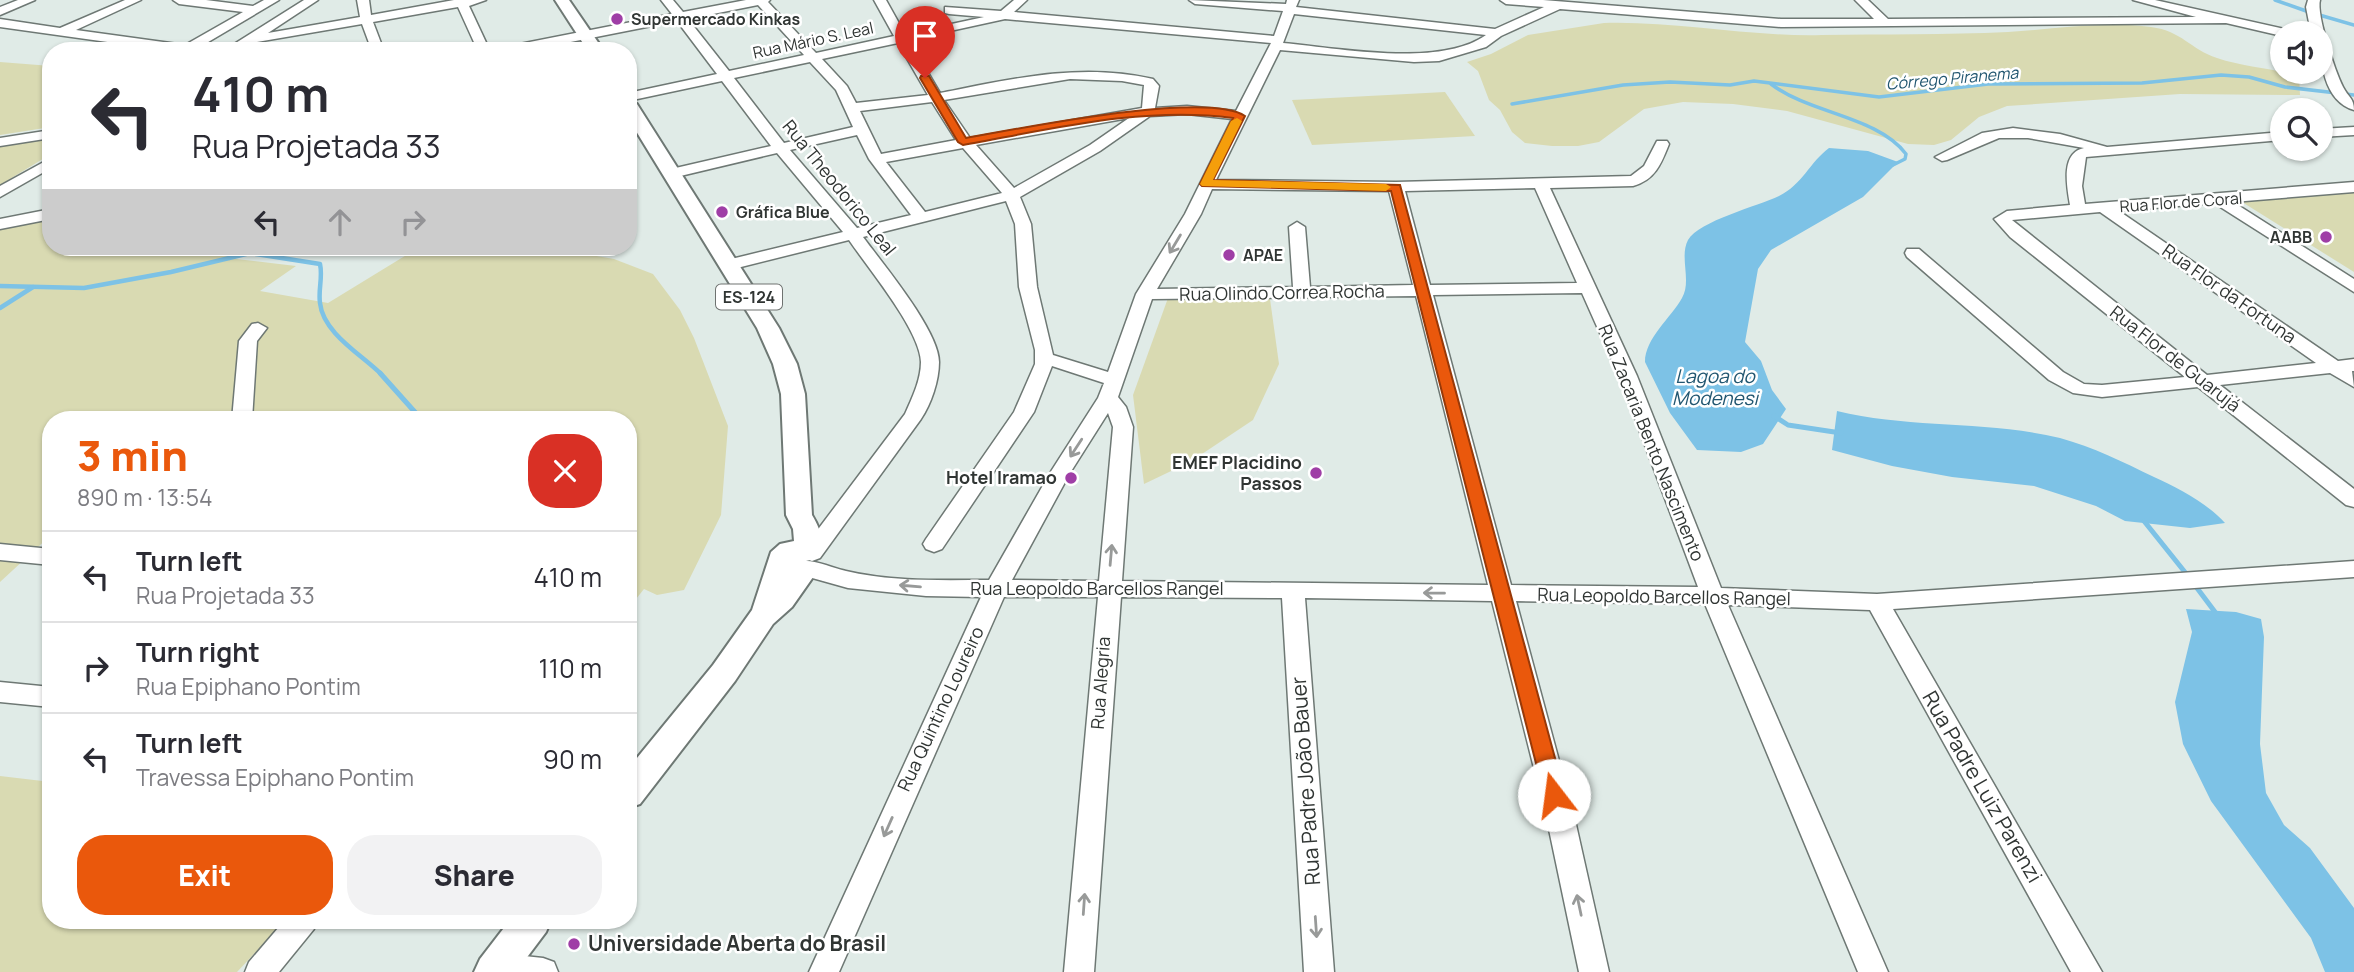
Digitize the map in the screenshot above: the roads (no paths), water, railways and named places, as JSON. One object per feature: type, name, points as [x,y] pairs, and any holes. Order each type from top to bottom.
[{"type":"main road","points":[[562,0],[591,42]]},
{"type":"main road","name":"ES-124","points":[[637,118],[768,328],[785,364],[796,414],[795,465],[799,515],[788,531],[803,562],[782,600],[764,616],[724,673],[637,776]]},
{"type":"main road","points":[[495,970],[526,929]]},
{"type":"street","points":[[0,11],[29,0]]},
{"type":"street","points":[[63,30],[135,0]]},
{"type":"street","points":[[179,0],[254,10]]},
{"type":"street","points":[[199,42],[273,0]]},
{"type":"street","points":[[243,42],[312,0]]},
{"type":"street","points":[[363,0],[366,19],[375,42]]},
{"type":"street","points":[[246,40],[480,0]]},
{"type":"street","name":"Rua Theodorico Leal","points":[[667,0],[780,148],[854,234],[920,330],[930,361],[924,394],[914,415],[803,562]]},
{"type":"street","points":[[550,42],[761,0],[816,57],[842,89],[876,159],[921,218]]},
{"type":"street","points":[[880,0],[963,142],[1012,195],[1023,224],[1028,287],[1045,358],[1024,412],[934,544]]},
{"type":"street","points":[[1004,15],[1020,0]]},
{"type":"street","points":[[1195,0],[1291,6],[1497,33]]},
{"type":"street","points":[[1506,0],[1751,23],[2224,20]]},
{"type":"street","points":[[1861,0],[1886,23]]},
{"type":"street","points":[[2139,0],[2270,30]]},
{"type":"street","points":[[2314,0],[2312,7],[2316,21]]},
{"type":"street","points":[[461,2],[480,42]]},
{"type":"street","points":[[949,10],[1427,58],[1464,51],[1482,44],[1497,33],[1538,16],[1559,3]]},
{"type":"street","name":"Rua Quintino Loureiro","points":[[824,972],[987,587],[1111,389],[1146,294],[1193,214],[1277,43],[1291,6]]},
{"type":"street","points":[[1538,16],[1612,10]]},
{"type":"street","name":"Rua Mário S. Leal","points":[[637,95],[1004,15]]},
{"type":"street","points":[[0,23],[136,42]]},
{"type":"street","points":[[277,34],[278,42]]},
{"type":"street","points":[[729,265],[1012,195],[1095,148],[1148,111],[1152,90],[1148,82],[1088,75],[1050,77],[936,98],[853,108]]},
{"type":"street","points":[[2333,81],[2348,102]]},
{"type":"street","points":[[876,159],[1148,111],[1196,110],[1240,116]]},
{"type":"street","points":[[671,173],[863,129]]},
{"type":"street","points":[[2333,133],[2354,131]]},
{"type":"street","points":[[1942,157],[1984,137],[1998,134],[2059,137],[2101,149]]},
{"type":"street","points":[[0,142],[42,135]]},
{"type":"street","points":[[2078,208],[2074,186],[2077,157],[2082,153],[2101,149],[2270,137]]},
{"type":"street","points":[[1206,184],[1396,187],[1541,185],[1640,179],[1650,170],[1662,144]]},
{"type":"street","points":[[0,192],[42,167]]},
{"type":"street","name":"Rua Zacaria Bento Nascimento","points":[[1541,185],[1628,376],[1713,596],[1873,972]]},
{"type":"street","points":[[1396,187],[1561,820],[1594,972]]},
{"type":"street","name":"Rua Flor de Coral","points":[[2007,216],[2354,187]]},
{"type":"street","points":[[2219,200],[2354,287]]},
{"type":"street","name":"Rua Flor da Fortuna","points":[[2103,207],[2354,381]]},
{"type":"street","points":[[0,224],[42,216]]},
{"type":"street","name":"Rua Flor de Guarujá","points":[[2007,216],[2002,219],[2016,234],[2354,500]]},
{"type":"street","points":[[1297,227],[1302,292]]},
{"type":"street","points":[[1913,253],[2056,376],[2080,389],[2102,391],[2354,365]]},
{"type":"street","name":"Rua Olindo Correa Rocha","points":[[1146,294],[1586,288]]},
{"type":"street","points":[[243,411],[248,341],[258,328]]},
{"type":"street","points":[[1045,358],[1111,389]]},
{"type":"street","name":"Rua Alegria","points":[[1079,972],[1123,427],[1111,389]]},
{"type":"street","points":[[0,551],[42,556]]},
{"type":"street","name":"Rua Leopoldo Barcellos Rangel","points":[[803,562],[873,583],[1108,590],[1713,596],[1877,602],[2354,569]]},
{"type":"street","name":"Rua Padre João Bauer","points":[[1293,590],[1319,972]]},
{"type":"street","name":"Rua Padre Luiz Parenzi","points":[[1877,602],[2087,972]]},
{"type":"street","points":[[0,691],[42,696]]},
{"type":"street","points":[[260,972],[296,929]]},
{"type":"street","points":[[495,970],[543,972]]},
{"type":"water","name":"Lagoa do Modenesi","points":[[1829,148],[1868,151],[1898,162],[1863,197],[1771,250],[1758,269],[1745,342],[1761,361],[1772,390],[1786,409],[1763,444],[1741,452],[1697,450],[1670,413],[1645,362],[1654,336],[1685,291],[1685,254],[1688,240],[1694,233],[1716,220],[1787,191]]},
{"type":"water","points":[[1837,411],[1892,420],[2032,432],[2060,438],[2108,455],[2173,486],[2201,503],[2225,523],[2190,528],[2125,521],[2096,506],[2034,486],[1952,477],[1892,466],[1832,450]]},
{"type":"water","points":[[2186,609],[2236,612],[2261,619],[2264,637],[2260,744],[2266,793],[2284,825],[2310,848],[2354,908],[2354,972],[2325,972],[2311,938],[2211,801],[2183,744],[2175,702],[2192,632]]},
{"type":"waterway","points":[[2275,0],[2309,12]]},
{"type":"waterway","points":[[2316,14],[2354,25]]},
{"type":"waterway","name":"Córrego Piranema","points":[[1512,104],[1623,85],[1670,82],[1730,85],[1754,81],[1879,97],[1988,84],[2142,83],[2221,75],[2249,77],[2285,87],[2354,95]]},
{"type":"waterway","points":[[1771,84],[1804,102],[1878,131],[1906,154],[1905,159],[1893,165]]},
{"type":"waterway","points":[[0,286],[84,288],[238,256]]},
{"type":"waterway","points":[[269,256],[320,264],[320,303],[328,324],[345,343],[381,374]]},
{"type":"waterway","points":[[0,308],[33,287]]},
{"type":"waterway","points":[[381,374],[414,411]]},
{"type":"waterway","points":[[1774,416],[1788,425],[1841,433]]},
{"type":"waterway","points":[[2144,521],[2188,576]]},
{"type":"waterway","points":[[2197,588],[2218,616]]},
{"type":"place","name":"Supermercado Kinkas","points":[[617,19]]},
{"type":"place","name":"Gráfica Blue","points":[[722,212]]},
{"type":"place","name":"AABB","points":[[2326,237]]},
{"type":"place","name":"APAE","points":[[1229,255]]},
{"type":"place","name":"EMEF Placidino Passos","points":[[1316,473]]},
{"type":"place","name":"Hotel Iramao","points":[[1071,478]]},
{"type":"place","name":"Universidade Aberta do Brasil","points":[[574,944]]}]
